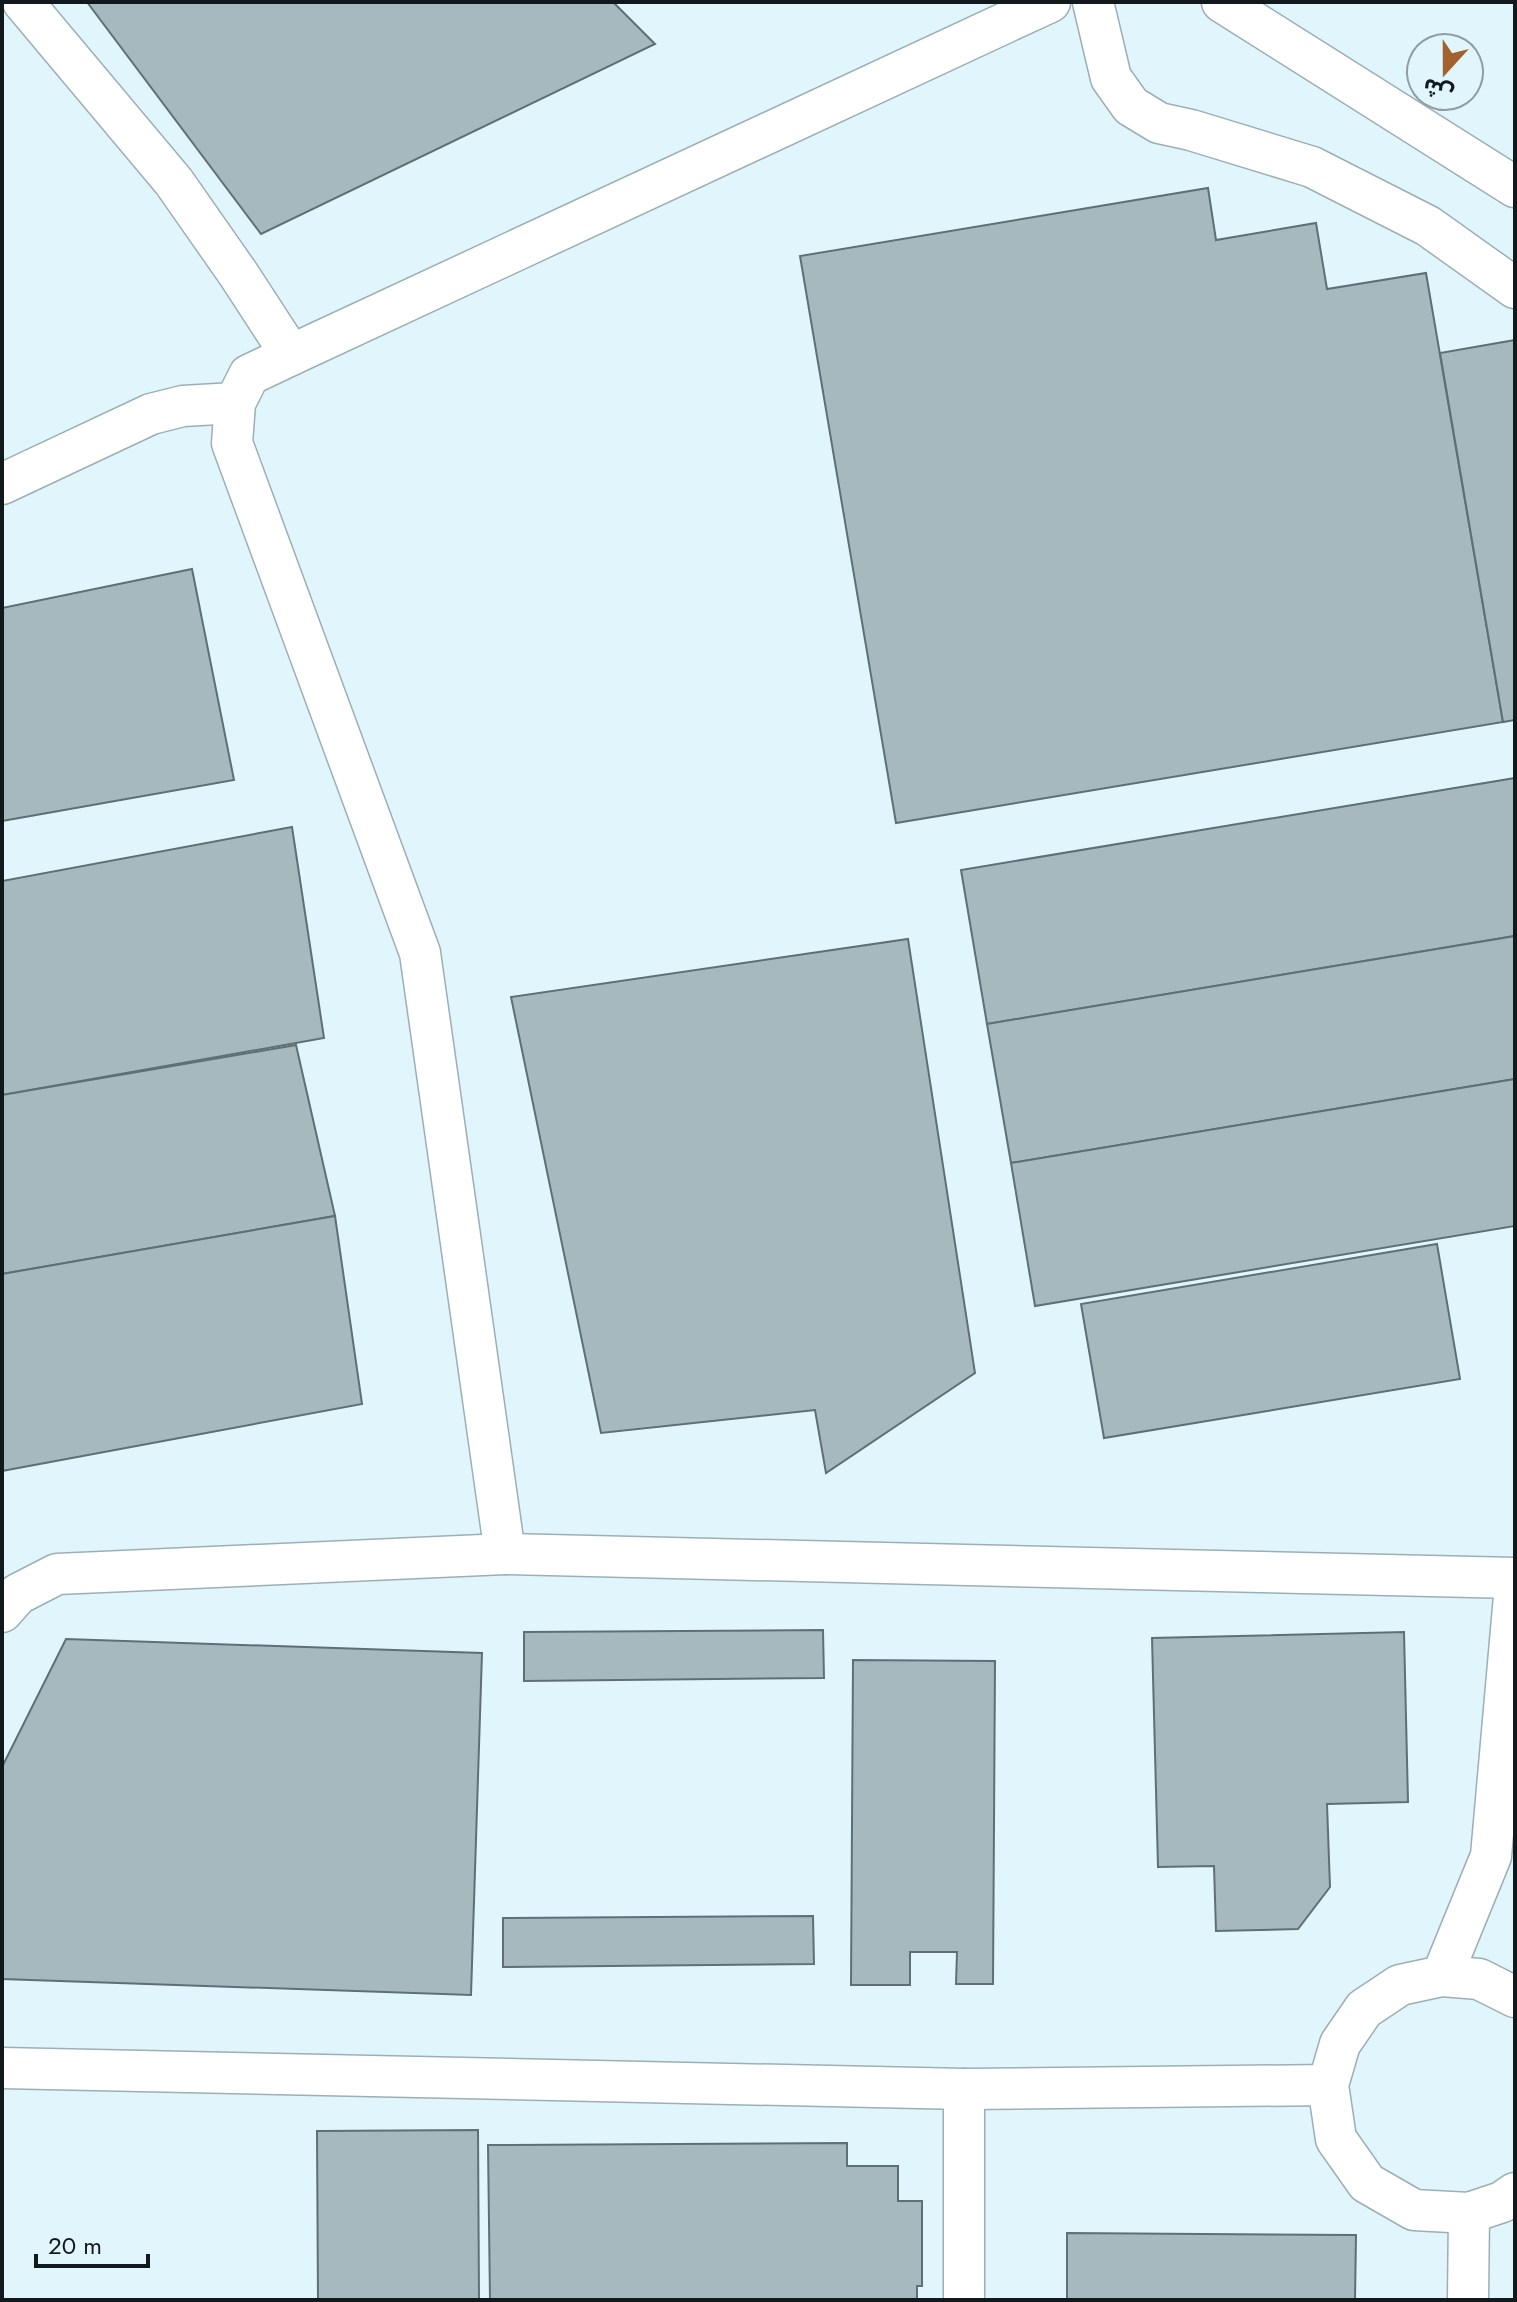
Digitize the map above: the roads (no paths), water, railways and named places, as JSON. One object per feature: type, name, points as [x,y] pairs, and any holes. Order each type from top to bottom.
[{"type":"street","points":[[23,2],[174,182],[291,355]]},
{"type":"street","points":[[505,1554],[420,953],[232,443],[235,403],[249,375],[1050,2]]},
{"type":"street","points":[[1093,2],[1111,78],[1131,106],[1159,123],[1312,167],[1428,226],[1515,288]]},
{"type":"street","points":[[1222,2],[1515,187]]},
{"type":"street","points":[[2,484],[151,414],[183,406],[235,403]]},
{"type":"street","points":[[2,1612],[18,1594],[57,1574],[505,1554],[1515,1578]]},
{"type":"street","points":[[1442,1976],[1491,1856],[1515,1585]]},
{"type":"street","points":[[1515,1997],[1479,1979],[1442,1976],[1400,1985],[1364,2009],[1340,2044],[1328,2085],[1336,2139],[1367,2183],[1414,2210],[1469,2213],[1502,2202],[1515,2193]]},
{"type":"street","points":[[2,2068],[964,2089],[1328,2085]]},
{"type":"street","points":[[964,2089],[964,2300]]},
{"type":"street","points":[[1468,2300],[1469,2213]]}]
